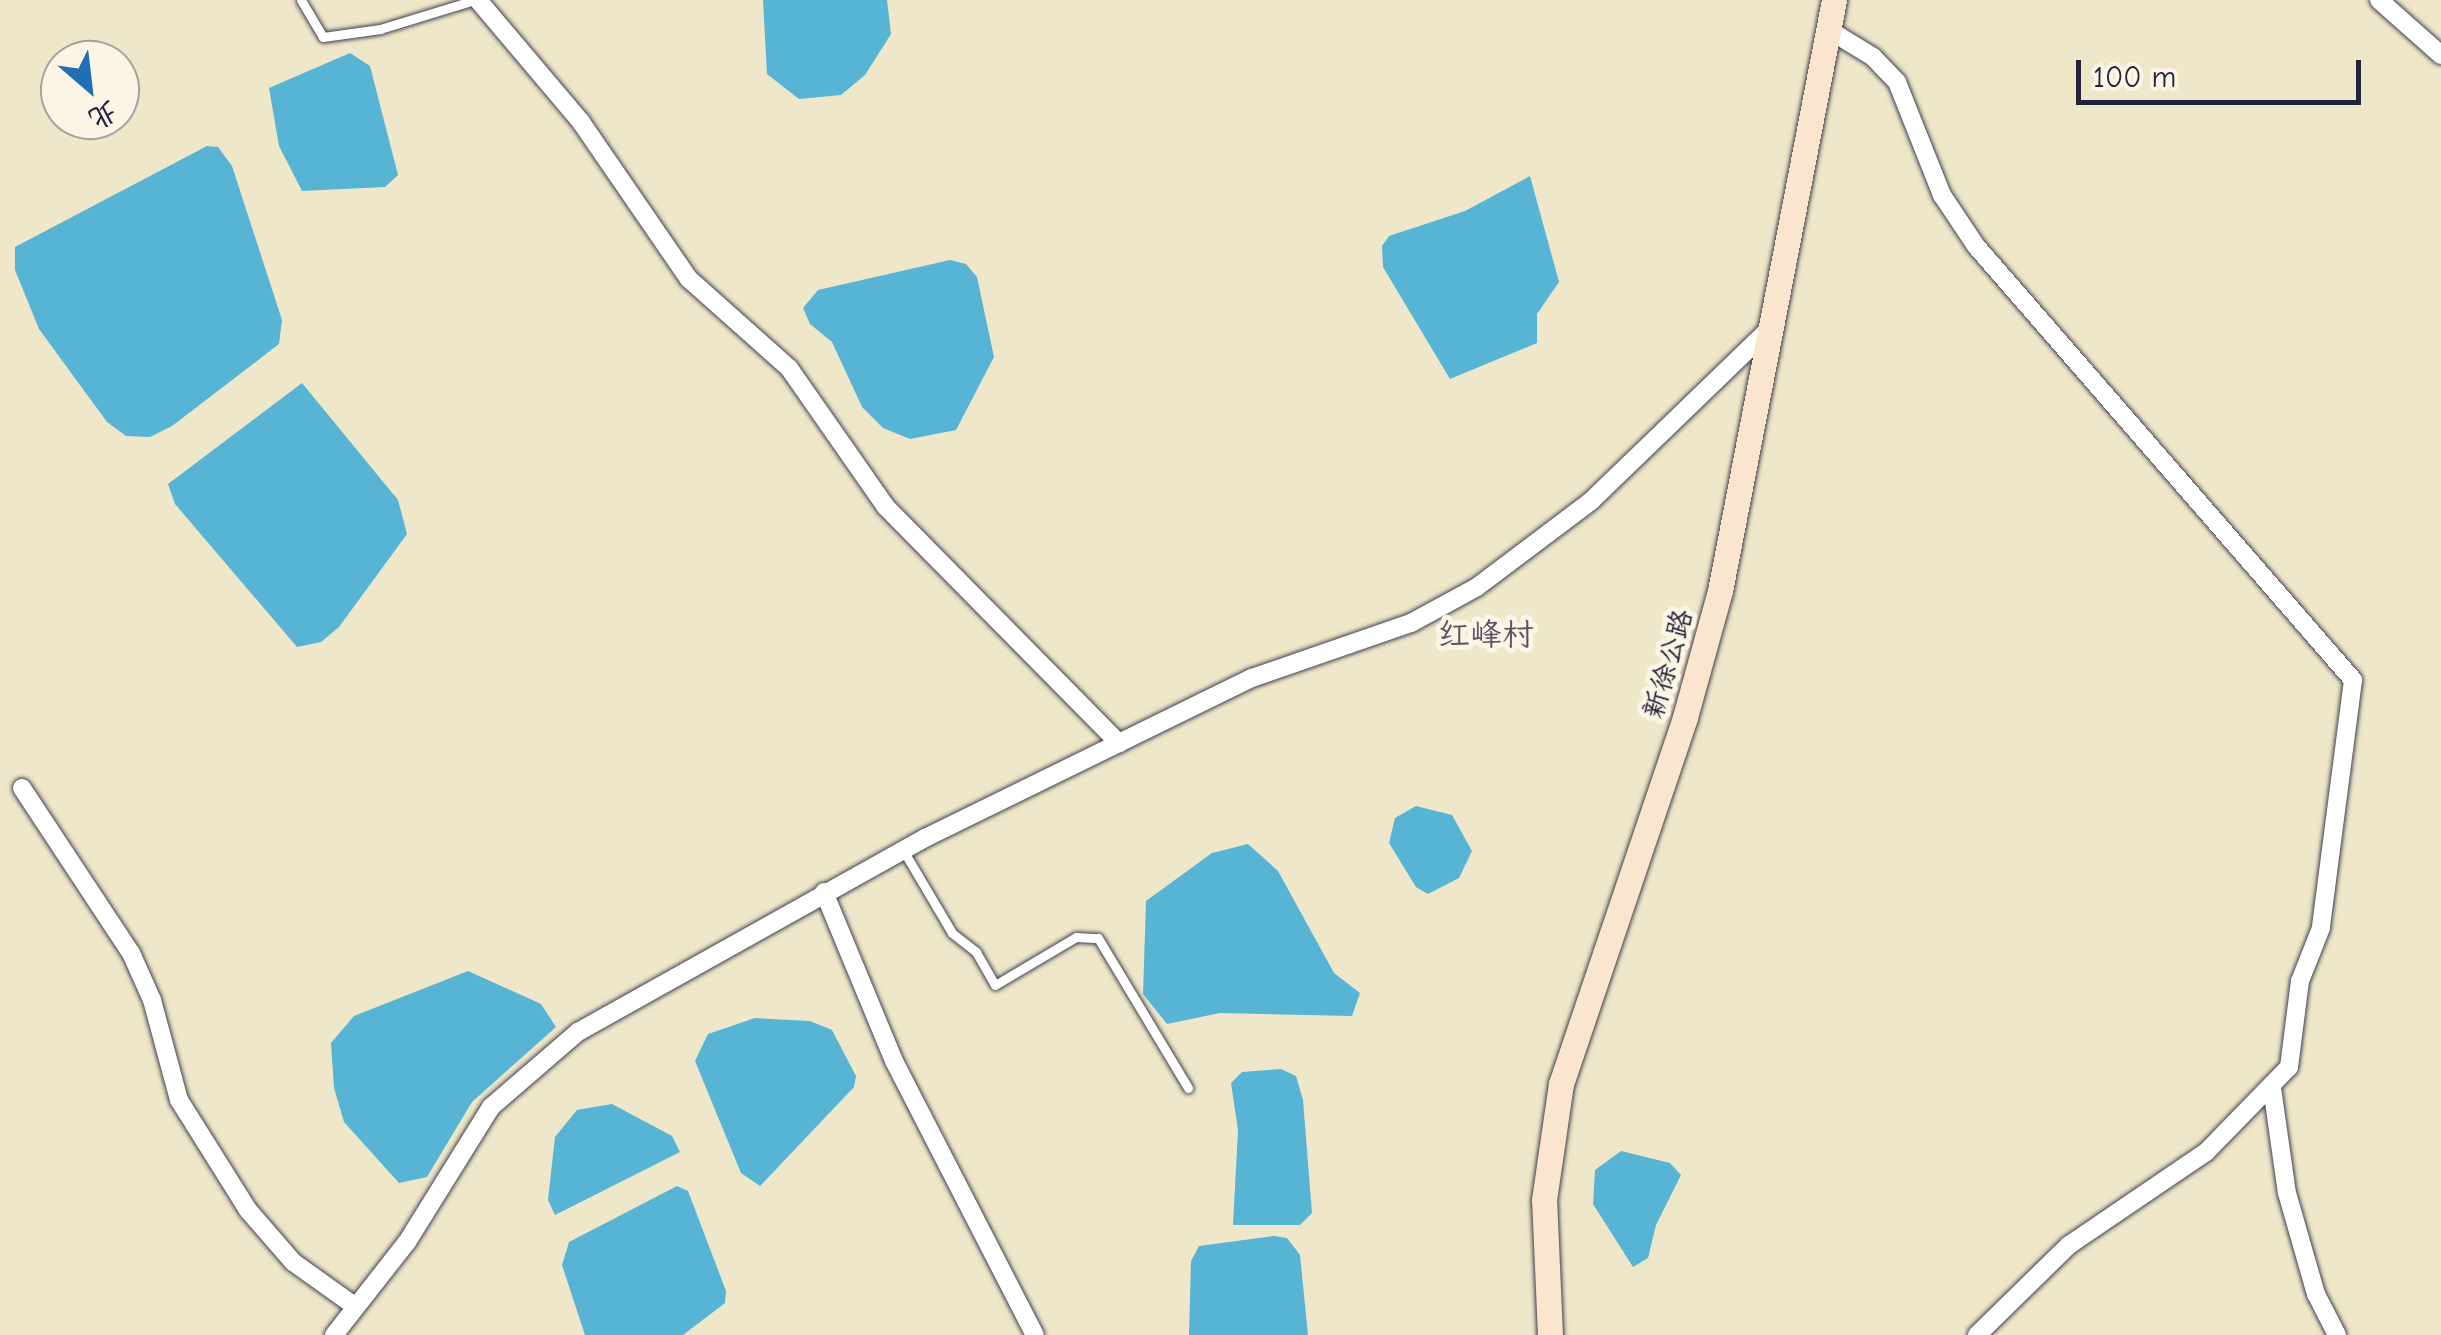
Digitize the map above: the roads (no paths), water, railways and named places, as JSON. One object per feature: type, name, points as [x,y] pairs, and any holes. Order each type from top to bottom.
[{"type":"main road","name":"新徐公路","points":[[1550,1335],[1544,1200],[1561,1084],[1704,654],[1776,322],[1827,12]]},
{"type":"street","points":[[476,0],[581,122],[689,279],[788,368],[886,507],[1118,743]]},
{"type":"street","points":[[2379,0],[2441,55]]},
{"type":"street","points":[[1827,12],[1897,82],[1942,195],[1976,246],[2353,680],[2321,928],[2300,982],[2288,1067],[2272,1088],[2206,1152],[2069,1246],[1977,1335]]},
{"type":"street","points":[[334,1335],[407,1242],[491,1107],[519,1080],[611,1010],[902,850],[1118,743],[1252,678],[1410,623],[1489,580],[1592,501],[1776,322]]},
{"type":"street","points":[[22,788],[131,952],[152,1000],[179,1100],[248,1210],[293,1262],[356,1306]]},
{"type":"street","points":[[824,892],[894,1062],[1035,1335]]},
{"type":"street","points":[[2272,1088],[2287,1192],[2316,1294],[2337,1335]]},
{"type":"lane","points":[[300,0],[323,36],[380,30],[476,0]]},
{"type":"lane","points":[[902,850],[952,933],[976,952],[995,985],[1076,937],[1098,938],[1188,1088]]},
{"type":"water","points":[[763,0],[887,0],[891,34],[865,75],[841,95],[799,99],[767,74]]},
{"type":"water","points":[[350,53],[370,66],[398,175],[385,187],[302,191],[279,146],[269,88]]},
{"type":"water","points":[[207,146],[218,147],[232,166],[282,320],[279,344],[172,426],[150,437],[126,436],[107,422],[39,329],[15,270],[15,247]]},
{"type":"water","points":[[1530,176],[1559,282],[1537,314],[1537,343],[1450,379],[1383,267],[1382,246],[1389,236],[1465,211]]},
{"type":"water","points":[[950,260],[966,264],[977,277],[994,357],[956,430],[910,439],[883,428],[862,407],[832,342],[810,324],[803,308],[818,290]]},
{"type":"water","points":[[302,383],[398,500],[407,534],[339,627],[321,642],[297,647],[175,504],[168,484]]},
{"type":"water","points":[[1416,806],[1452,815],[1472,851],[1459,878],[1428,894],[1416,887],[1389,843],[1395,818]]},
{"type":"water","points":[[1248,844],[1278,871],[1334,973],[1360,993],[1352,1016],[1220,1013],[1167,1024],[1143,994],[1146,901],[1212,853]]},
{"type":"water","points":[[468,971],[541,1004],[556,1027],[472,1102],[427,1177],[399,1183],[344,1122],[334,1088],[331,1043],[354,1016]]},
{"type":"water","points":[[755,1018],[810,1021],[832,1030],[856,1076],[854,1087],[760,1186],[741,1173],[695,1061],[708,1034]]},
{"type":"water","points":[[1281,1069],[1296,1076],[1303,1100],[1312,1213],[1300,1225],[1233,1225],[1238,1130],[1231,1083],[1242,1072]]},
{"type":"water","points":[[612,1104],[672,1136],[680,1152],[555,1215],[548,1200],[555,1137],[577,1110]]},
{"type":"water","points":[[1621,1151],[1670,1163],[1681,1175],[1656,1225],[1648,1258],[1633,1267],[1593,1204],[1595,1170]]},
{"type":"water","points":[[677,1186],[688,1191],[726,1291],[725,1303],[683,1335],[585,1335],[562,1265],[569,1242]]},
{"type":"water","points":[[1274,1236],[1287,1238],[1300,1255],[1308,1335],[1189,1335],[1191,1261],[1199,1246]]},
{"type":"district","name":"红峰村","points":[[1486,635]]}]
